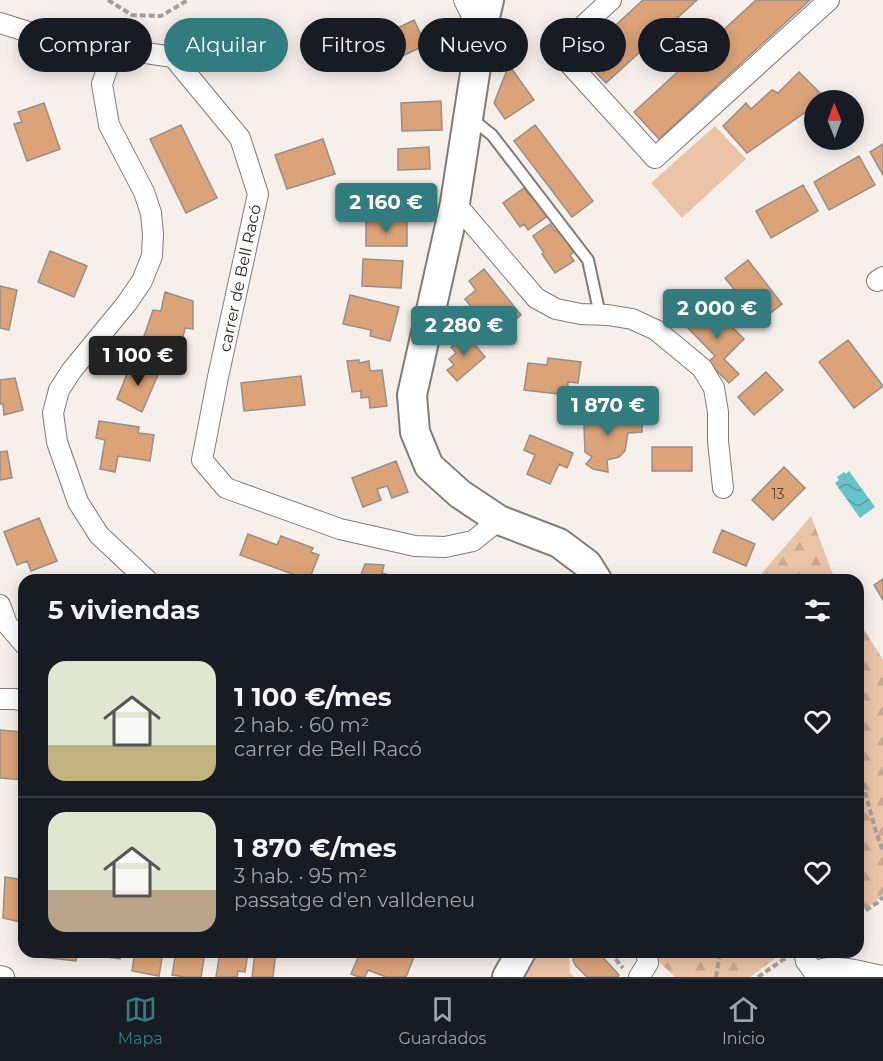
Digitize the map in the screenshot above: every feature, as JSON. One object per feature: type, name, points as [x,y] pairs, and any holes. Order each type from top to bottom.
[{"type":"street","points":[[464,0],[474,18]]},
{"type":"street","points":[[485,18],[489,0]]},
{"type":"street","points":[[611,0],[557,50],[656,158],[829,0]]},
{"type":"street","points":[[0,23],[18,29]]},
{"type":"street","name":"carrer de Bell Racó","points":[[152,54],[173,57],[240,138],[258,194],[202,460],[226,488],[340,529],[415,546],[445,547],[473,541],[499,520]]},
{"type":"street","points":[[106,72],[102,84],[109,125],[144,192],[151,213],[152,256],[142,281],[127,303],[72,370],[59,390],[53,413],[57,442],[78,502],[99,535],[139,574]]},
{"type":"street","points":[[476,72],[455,203],[412,394],[415,432],[429,466],[459,494],[499,520],[559,543],[587,564],[593,574]]},
{"type":"street","points":[[455,203],[536,298],[556,309],[632,319],[656,330],[702,368],[714,388],[723,488]]},
{"type":"street","points":[[0,605],[4,622],[18,637]]},
{"type":"street","points":[[0,699],[18,700]]},
{"type":"street","points":[[507,977],[518,958]]},
{"type":"street","points":[[631,973],[648,963],[647,958]]},
{"type":"street","points":[[805,958],[817,976],[822,969],[828,968],[843,968],[883,976]]},
{"type":"lane","points":[[469,117],[492,135],[588,260],[600,315]]},
{"type":"path","points":[[108,0],[132,15],[161,16],[188,0]]},
{"type":"path","points":[[864,788],[883,851]]},
{"type":"path","points":[[864,911],[883,897]]},
{"type":"path","points":[[616,958],[631,973]]},
{"type":"path","points":[[716,977],[719,958]]},
{"type":"path","points":[[758,977],[786,958]]},
{"type":"green space","points":[[715,126],[746,159],[682,218],[651,183]]},
{"type":"green space","points":[[811,516],[833,574],[761,574]]},
{"type":"green space","points":[[864,630],[883,660],[883,894],[864,909]]},
{"type":"green space","points":[[534,958],[569,958],[570,973],[574,977],[524,977]]},
{"type":"green space","points":[[655,958],[776,958],[750,977],[675,977]]},
{"type":"water","points":[[849,471],[875,507],[860,518],[835,483],[839,480],[837,477]]},
{"type":"building","points":[[643,0],[697,0],[677,18],[638,18],[638,54],[626,65],[626,18],[623,18]]},
{"type":"building","points":[[756,0],[810,0],[659,139],[634,112],[678,72],[730,72],[730,24]]},
{"type":"building","points":[[414,20],[418,28],[418,49],[406,54],[406,24]]},
{"type":"building","points":[[506,72],[514,72],[534,100],[505,119],[494,103]]},
{"type":"building","points":[[595,72],[618,72],[606,83]]},
{"type":"building","points":[[799,72],[817,90],[804,90],[804,113],[747,153],[723,126],[746,103],[751,109],[772,90],[778,93]]},
{"type":"building","points":[[441,101],[442,130],[402,131],[401,103]]},
{"type":"building","points":[[44,103],[60,149],[27,161],[14,124],[22,122],[18,112]]},
{"type":"building","points":[[181,125],[217,198],[186,213],[150,139]]},
{"type":"building","points":[[535,125],[593,201],[572,217],[514,141]]},
{"type":"building","points":[[323,139],[335,174],[287,189],[275,155]]},
{"type":"building","points":[[883,144],[883,175],[870,152]]},
{"type":"building","points":[[429,147],[430,169],[398,170],[398,149]]},
{"type":"building","points":[[859,156],[875,185],[829,210],[814,182]]},
{"type":"building","points":[[378,184],[421,184],[421,209],[378,208]]},
{"type":"building","points":[[803,185],[818,211],[771,238],[756,211]]},
{"type":"building","points":[[524,188],[529,195],[533,193],[549,215],[528,230],[524,224],[520,227],[503,203]]},
{"type":"building","points":[[366,221],[407,221],[407,246],[366,246]]},
{"type":"building","points":[[550,224],[555,231],[559,229],[574,252],[570,255],[574,261],[555,273],[533,236]]},
{"type":"building","points":[[50,251],[87,266],[74,297],[38,282]]},
{"type":"building","points":[[363,259],[403,261],[401,288],[362,286]]},
{"type":"building","points":[[748,260],[782,304],[760,321],[725,278]]},
{"type":"building","points":[[484,269],[521,315],[495,336],[465,299],[476,290],[469,281]]},
{"type":"building","points":[[0,286],[17,290],[9,330],[0,328]]},
{"type":"building","points":[[165,292],[193,301],[193,329],[185,328],[181,346],[161,339],[157,345],[143,339],[153,310],[161,311]]},
{"type":"building","points":[[350,295],[399,307],[390,341],[370,336],[371,330],[343,324]]},
{"type":"building","points":[[710,305],[744,339],[724,359],[739,374],[729,383],[708,362],[715,356],[688,328]]},
{"type":"building","points":[[466,334],[485,357],[457,381],[447,370],[454,365],[449,359],[456,353],[451,347]]},
{"type":"building","points":[[848,340],[883,386],[854,408],[819,362]]},
{"type":"building","points":[[548,358],[581,362],[578,383],[568,382],[567,395],[524,390],[528,363],[547,365]]},
{"type":"building","points":[[359,360],[359,363],[369,361],[370,371],[382,370],[387,406],[370,408],[369,397],[361,398],[361,391],[352,392],[347,361]]},
{"type":"building","points":[[130,366],[160,370],[142,412],[117,399]]},
{"type":"building","points":[[766,372],[783,390],[754,415],[738,397]]},
{"type":"building","points":[[301,376],[305,405],[244,411],[241,383]]},
{"type":"building","points":[[15,378],[23,410],[4,415],[3,404],[0,404],[0,380]]},
{"type":"building","points":[[601,405],[611,416],[642,414],[642,432],[628,433],[625,451],[619,457],[607,460],[608,472],[593,469],[586,464],[592,457],[585,452],[584,425]]},
{"type":"building","points":[[99,421],[139,427],[138,433],[154,435],[150,461],[118,456],[115,472],[100,469],[105,440],[96,438]]},
{"type":"building","points":[[530,435],[573,453],[567,468],[559,464],[550,484],[527,474],[535,455],[524,450]]},
{"type":"building","points":[[652,447],[692,447],[692,471],[652,471]]},
{"type":"building","points":[[7,451],[12,478],[0,480],[0,452]]},
{"type":"building","points":[[396,461],[408,492],[392,498],[387,486],[377,489],[381,500],[363,507],[352,478]]},
{"type":"building","points":[[784,467],[805,488],[773,520],[752,500]]},
{"type":"building","points":[[39,518],[57,561],[31,571],[27,561],[17,565],[4,532]]},
{"type":"building","points":[[722,530],[755,544],[746,566],[713,552]]},
{"type":"building","points":[[248,534],[277,545],[281,536],[313,548],[311,552],[319,555],[311,574],[292,574],[240,555]]},
{"type":"building","points":[[365,564],[384,565],[382,573],[385,574],[361,574]]},
{"type":"building","points":[[883,579],[883,600],[874,585]]},
{"type":"building","points":[[0,730],[18,732],[18,780],[0,778]]},
{"type":"building","points":[[5,877],[18,879],[18,922],[3,918]]},
{"type":"building","points":[[50,958],[76,958],[76,961]]},
{"type":"building","points":[[134,958],[162,958],[159,976],[132,971]]},
{"type":"building","points":[[175,958],[204,958],[201,977],[172,975]]},
{"type":"building","points":[[219,958],[247,958],[245,972],[238,971],[237,977],[216,977]]},
{"type":"building","points":[[254,958],[275,958],[273,977],[252,977]]},
{"type":"building","points":[[358,958],[414,958],[406,977],[386,977],[368,970],[365,977],[351,974]]},
{"type":"building","points":[[573,958],[603,958],[619,975],[618,977],[587,977]]}]
